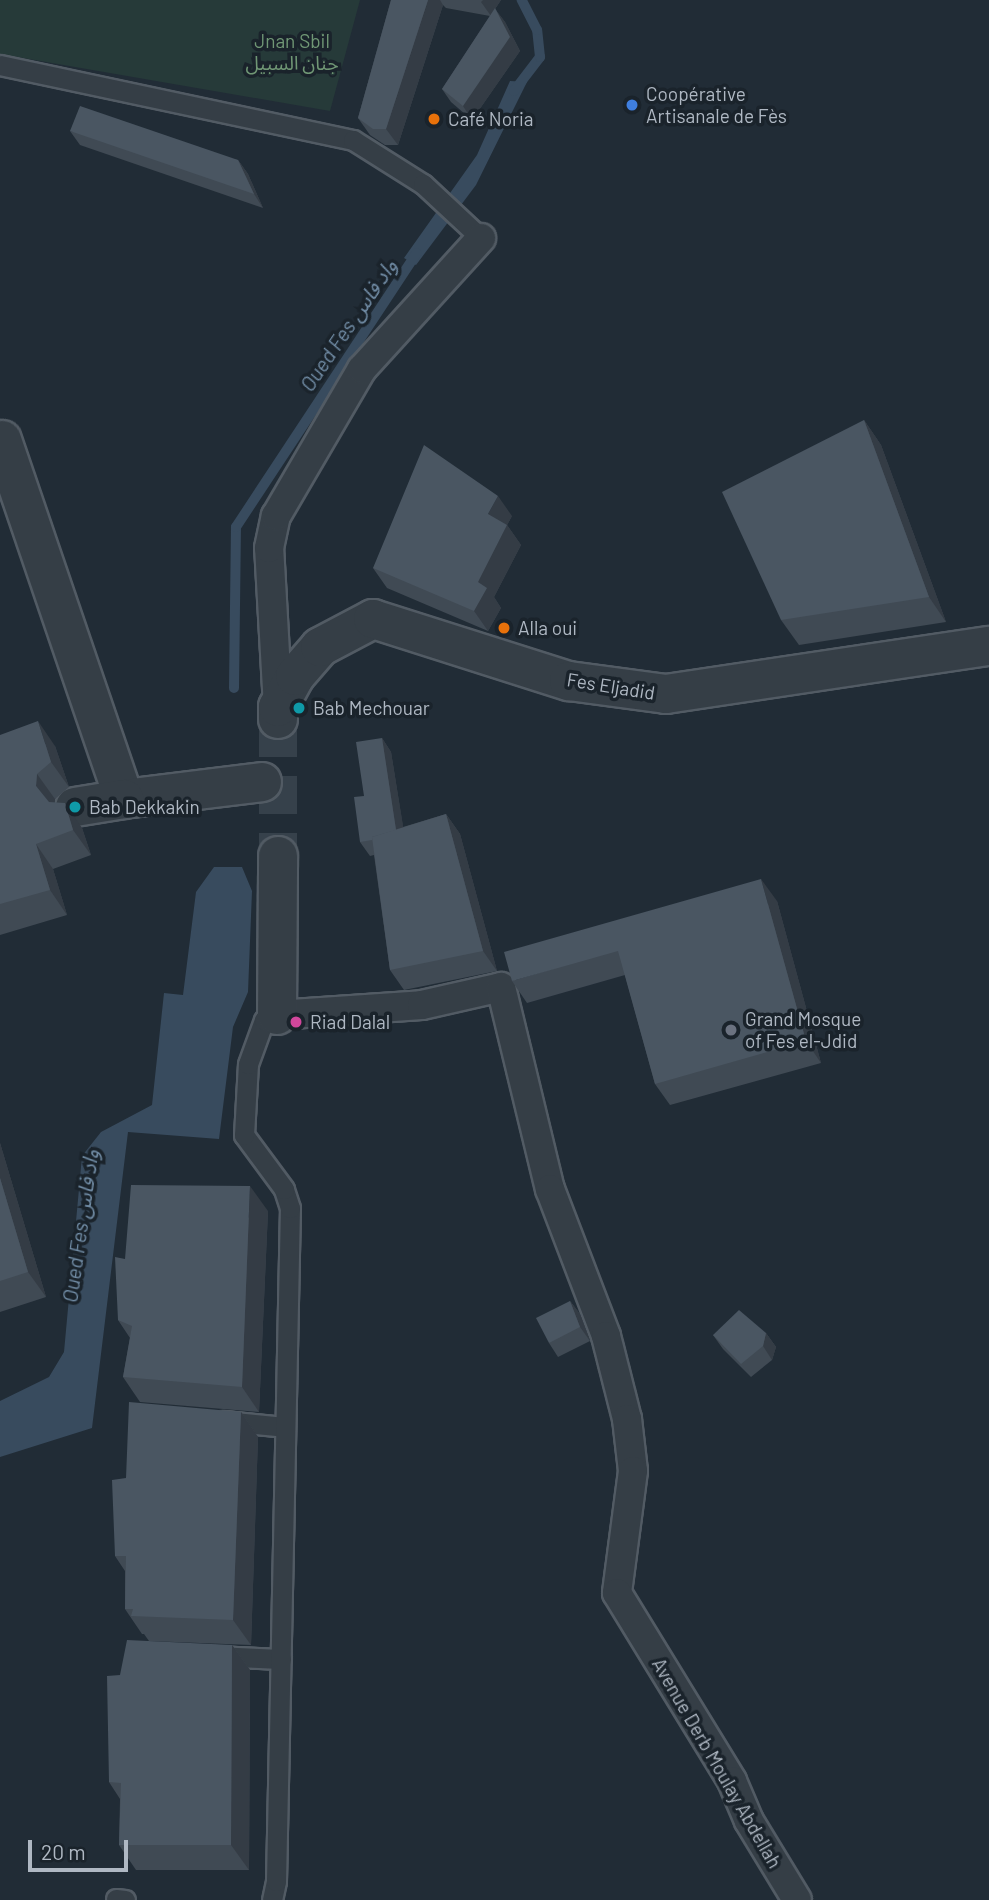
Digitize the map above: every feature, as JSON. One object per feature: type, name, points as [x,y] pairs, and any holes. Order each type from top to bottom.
[{"type":"street","points":[[278,713],[269,548],[276,516],[362,369],[481,238]]},
{"type":"street","points":[[1,437],[124,799]]},
{"type":"street","name":"Fes Eljadid","points":[[278,713],[295,676],[320,647],[373,618],[569,681],[666,694],[989,646]]},
{"type":"street","points":[[75,807],[262,782]]},
{"type":"street","points":[[277,1015],[278,856]]},
{"type":"street","name":"Avenue Derb Moulay Abdellah","points":[[277,1015],[422,1005],[501,987],[550,1189],[606,1336],[627,1419],[633,1471],[617,1593],[732,1781],[749,1821],[797,1900]]},
{"type":"lane","points":[[0,65],[353,140],[423,184],[457,219],[481,238]]},
{"type":"lane","points":[[272,1900],[276,1881],[290,1208],[284,1189],[244,1135],[248,1064],[264,1020],[277,1015]]},
{"type":"lane","points":[[205,1420],[285,1427]]},
{"type":"lane","points":[[200,1656],[281,1660]]},
{"type":"green space","name":"Jnan Sbil جنان السبيل","points":[[0,0],[360,0],[330,111],[0,54]]},
{"type":"water","points":[[510,81],[527,82],[476,185],[416,265],[404,258],[477,155]]},
{"type":"water","points":[[214,867],[242,867],[252,891],[248,992],[233,1027],[219,1139],[128,1132],[92,1428],[0,1457],[0,1401],[49,1377],[64,1352],[82,1156],[101,1132],[152,1105],[164,993],[183,995],[196,892]]},
{"type":"building","points":[[391,0],[428,0],[386,129],[373,129],[358,118]]},
{"type":"building","points":[[495,8],[510,37],[463,106],[442,89]]},
{"type":"building","points":[[80,106],[238,160],[254,194],[70,131]]},
{"type":"building","points":[[864,420],[929,597],[781,620],[722,492]]},
{"type":"building","points":[[424,445],[498,496],[488,514],[507,525],[478,582],[487,588],[474,611],[373,568]]},
{"type":"building","points":[[38,721],[51,762],[37,774],[36,786],[49,802],[65,803],[73,830],[36,844],[50,890],[0,904],[0,735]]},
{"type":"building","points":[[382,738],[396,830],[360,842],[354,797],[364,796],[356,742]]},
{"type":"building","points":[[446,814],[483,951],[390,970],[372,837]]},
{"type":"building","name":"Grand Mosque of Fes el-Jdid","points":[[761,879],[806,1041],[655,1084],[618,951],[512,981],[504,952]]},
{"type":"building","points":[[0,1178],[28,1272],[0,1281]]},
{"type":"building","points":[[131,1185],[250,1186],[242,1387],[123,1377],[132,1326],[118,1320],[115,1257],[125,1259]]},
{"type":"building","points":[[570,1301],[580,1327],[549,1343],[536,1318]]},
{"type":"building","points":[[739,1310],[766,1333],[763,1346],[741,1364],[713,1335]]},
{"type":"building","points":[[129,1402],[241,1412],[233,1620],[131,1616],[133,1609],[125,1609],[126,1556],[115,1556],[112,1480],[126,1478]]},
{"type":"building","points":[[127,1640],[232,1645],[231,1845],[119,1845],[121,1783],[109,1782],[107,1676],[120,1675]]},
{"type":"waterway","name":"Oued Fes واد فاس","points":[[514,91],[540,57],[537,30],[522,0]]},
{"type":"waterway","name":"Oued Fes واد فاس","points":[[234,688],[236,527],[417,253]]},
{"type":"tunnel","points":[[278,719],[278,856]]},
{"type":"place","name":"Coopérative Artisanale de Fès","points":[[632,105]]},
{"type":"place","name":"Café Noria","points":[[434,119]]},
{"type":"place","name":"Alla oui","points":[[504,628]]},
{"type":"place","name":"Bab Mechouar","points":[[299,708]]},
{"type":"place","name":"Bab Dekkakin","points":[[75,807]]},
{"type":"place","name":"Riad Dalal","points":[[296,1022]]},
{"type":"place","name":"Grand Mosque of Fes el-Jdid","points":[[731,1030]]}]
